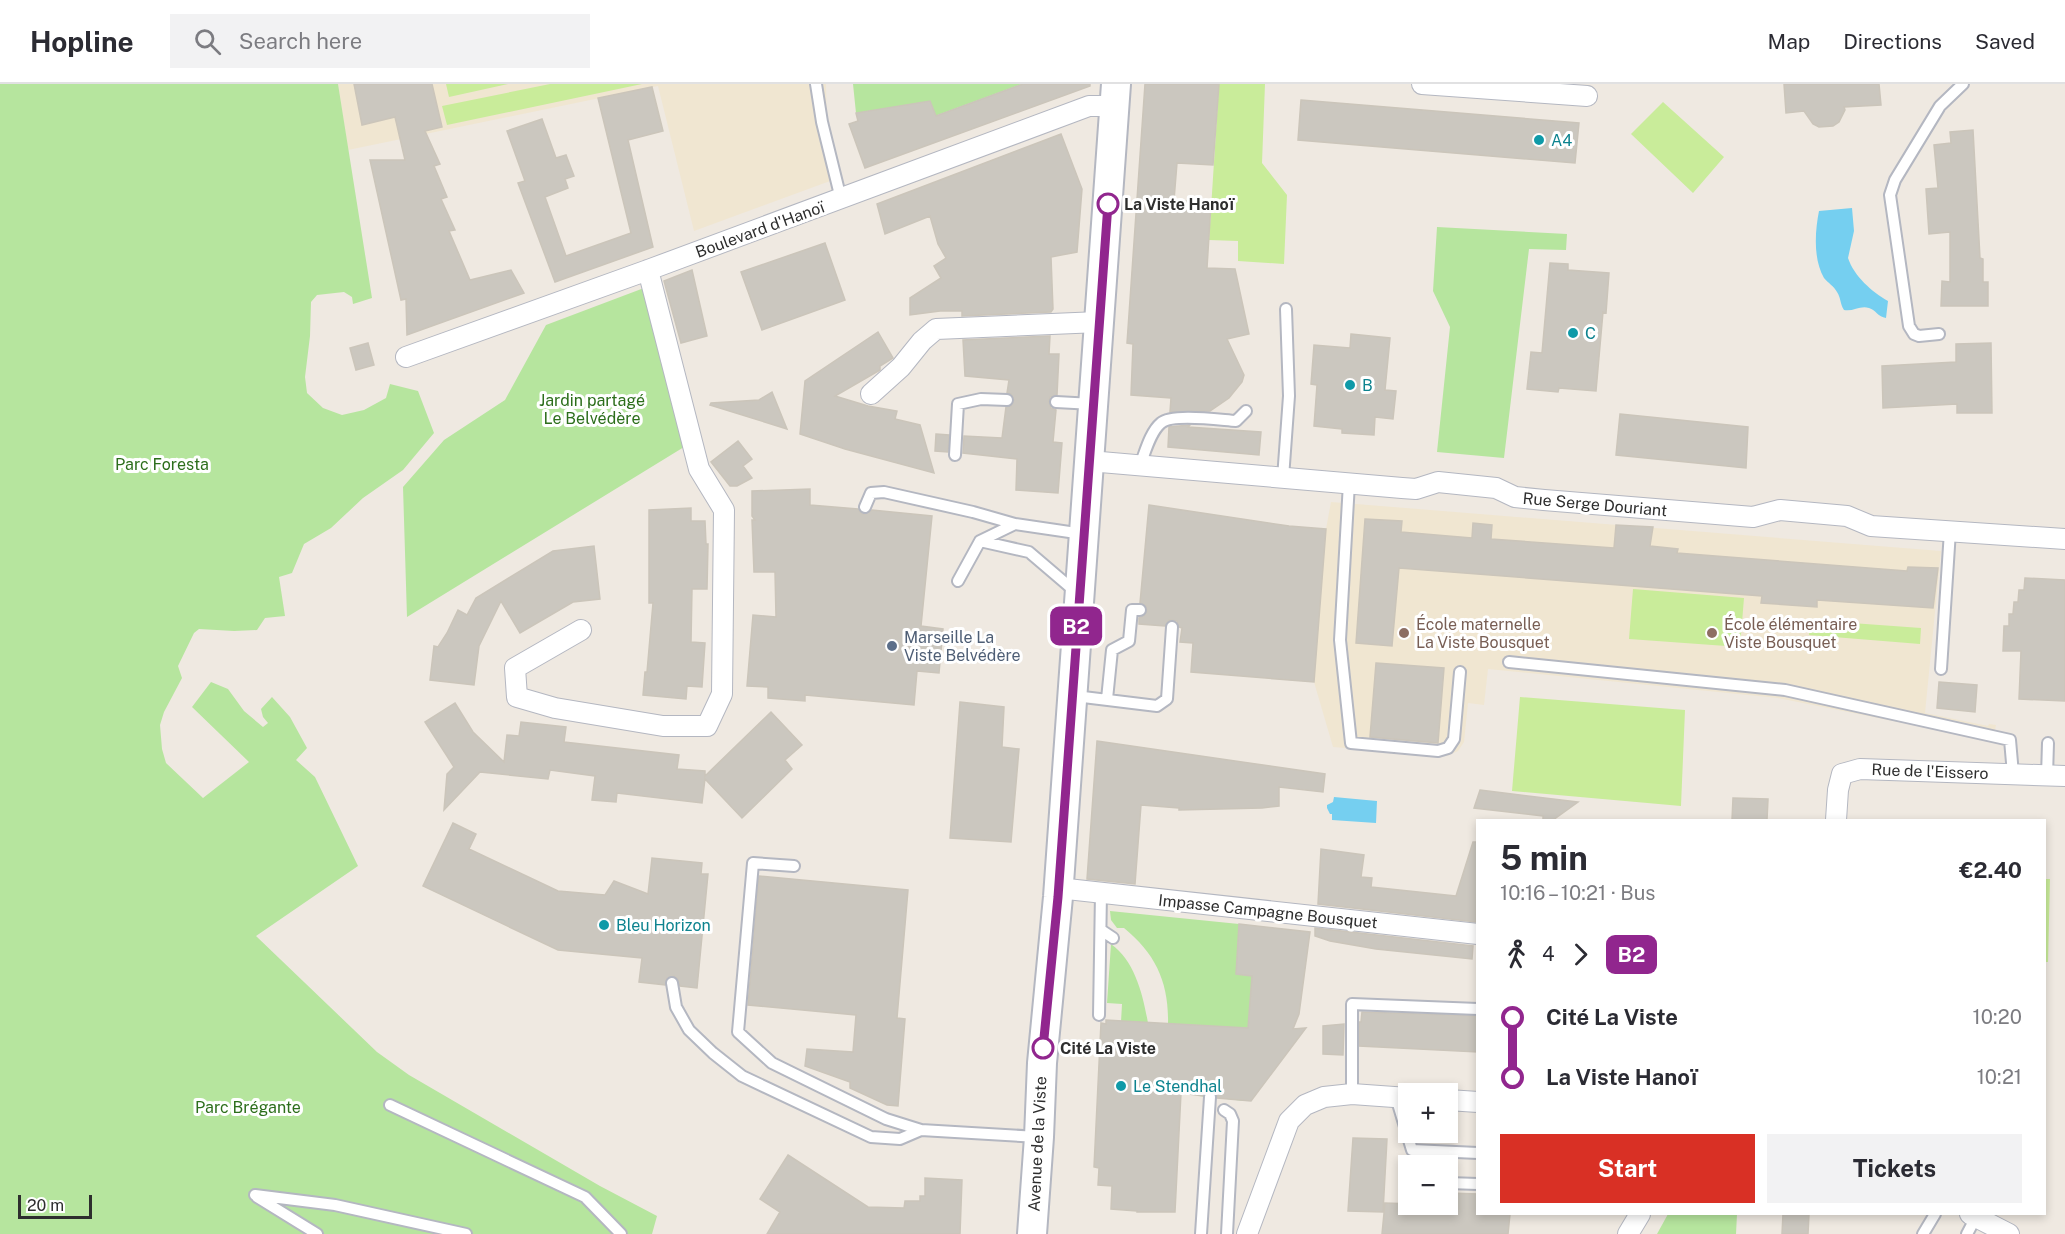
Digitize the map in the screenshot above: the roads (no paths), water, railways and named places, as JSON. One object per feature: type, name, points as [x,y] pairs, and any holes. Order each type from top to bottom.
[{"type":"street","points":[[1422,84],[1587,96]]},
{"type":"street","name":"Boulevard d'Hanoï","points":[[406,357],[842,199],[1115,95]]},
{"type":"street","name":"Avenue de la Viste","points":[[1032,1234],[1042,1063],[1058,888],[1115,95]]},
{"type":"street","points":[[581,630],[515,668],[517,697],[555,708],[663,726],[707,726],[722,694],[724,510],[699,469],[648,270]]},
{"type":"street","points":[[871,394],[901,367],[922,341],[936,329],[1099,322]]},
{"type":"street","name":"Rue Serge Douriant","points":[[1089,461],[1416,489],[1438,482],[1496,488],[1515,497],[1544,500],[1753,517],[1780,510],[1847,516],[1871,526],[2065,539]]},
{"type":"street","name":"Rue de l'Eissero","points":[[1836,819],[1838,790],[1842,774],[1860,769],[2056,776]]},
{"type":"street","name":"Impasse Campagne Bousquet","points":[[1058,888],[1476,934]]},
{"type":"street","points":[[1247,1234],[1289,1120],[1305,1105],[1324,1097],[1352,1094],[1398,1097]]},
{"type":"street","points":[[1458,1101],[1476,1102]]},
{"type":"street","points":[[1628,1234],[1639,1215]]},
{"type":"street","points":[[1971,1221],[2009,1234]]},
{"type":"lane","points":[[816,84],[822,122],[842,199]]},
{"type":"lane","points":[[1939,334],[1919,336],[1914,334],[1909,326],[1890,195],[1895,180],[1940,106],[1964,84]]},
{"type":"lane","points":[[1282,477],[1289,396],[1286,309]]},
{"type":"lane","points":[[955,455],[958,404],[981,399],[1007,400]]},
{"type":"lane","points":[[1056,402],[1093,404]]},
{"type":"lane","points":[[1140,465],[1155,431],[1162,422],[1175,418],[1236,421],[1246,411]]},
{"type":"lane","points":[[1349,483],[1340,640],[1351,743],[1438,752],[1448,748],[1454,739],[1460,672]]},
{"type":"lane","points":[[865,507],[871,493],[884,492],[1015,524],[1084,534]]},
{"type":"lane","points":[[958,581],[980,541],[1015,524]]},
{"type":"lane","points":[[1941,669],[1950,531]]},
{"type":"lane","points":[[980,541],[1029,552],[1079,595]]},
{"type":"lane","points":[[1107,699],[1112,650],[1129,641],[1132,610],[1140,610]]},
{"type":"lane","points":[[1071,695],[1157,706],[1167,699],[1172,627]]},
{"type":"lane","points":[[1509,663],[1797,692],[2010,740],[2013,774]]},
{"type":"lane","points":[[2048,743],[2056,776]]},
{"type":"lane","points":[[794,866],[753,863],[738,1032],[772,1063],[886,1119],[921,1130],[1039,1137]]},
{"type":"lane","points":[[1099,1015],[1101,892]]},
{"type":"lane","points":[[1101,930],[1113,939]]},
{"type":"lane","points":[[672,983],[676,1007],[689,1030],[742,1076],[871,1137],[900,1139],[921,1130]]},
{"type":"lane","points":[[1352,1094],[1352,1004],[1476,1010]]},
{"type":"lane","points":[[1201,1234],[1210,1097]]},
{"type":"lane","points":[[390,1105],[585,1197],[621,1234]]},
{"type":"lane","points":[[1224,1110],[1233,1120],[1227,1234]]},
{"type":"lane","points":[[1411,1143],[1412,1150],[1476,1153]]},
{"type":"lane","points":[[1458,1183],[1476,1184]]},
{"type":"lane","points":[[317,1234],[255,1195],[335,1205],[466,1234]]},
{"type":"lane","points":[[1923,1234],[1934,1215]]},
{"type":"water","points":[[1852,208],[1854,231],[1848,258],[1864,283],[1888,301],[1886,318],[1866,307],[1844,310],[1836,290],[1824,278],[1820,270],[1816,245],[1819,211]]},
{"type":"water","points":[[1334,797],[1377,801],[1376,823],[1332,820],[1332,814],[1327,805],[1333,802]]},
{"type":"place","name":"A4","points":[[1539,140]]},
{"type":"place","name":"La Viste Hanoï","points":[[1108,204]]},
{"type":"place","name":"C","points":[[1573,333]]},
{"type":"place","name":"B","points":[[1350,385]]},
{"type":"place","name":"École maternelle La Viste Bousquet","points":[[1404,633]]},
{"type":"place","name":"École élémentaire Viste Bousquet","points":[[1712,633]]},
{"type":"place","name":"Marseille La Viste Belvédère","points":[[892,646]]},
{"type":"place","name":"Bleu Horizon","points":[[604,925]]},
{"type":"place","name":"Cité La Viste","points":[[1043,1048]]},
{"type":"place","name":"Le Stendhal","points":[[1121,1086]]},
{"type":"park label","name":"Jardin partagé Le Belvédère","points":[[592,409]]},
{"type":"park label","name":"Parc Foresta","points":[[162,464]]},
{"type":"park label","name":"Parc Brégante","points":[[248,1107]]}]
